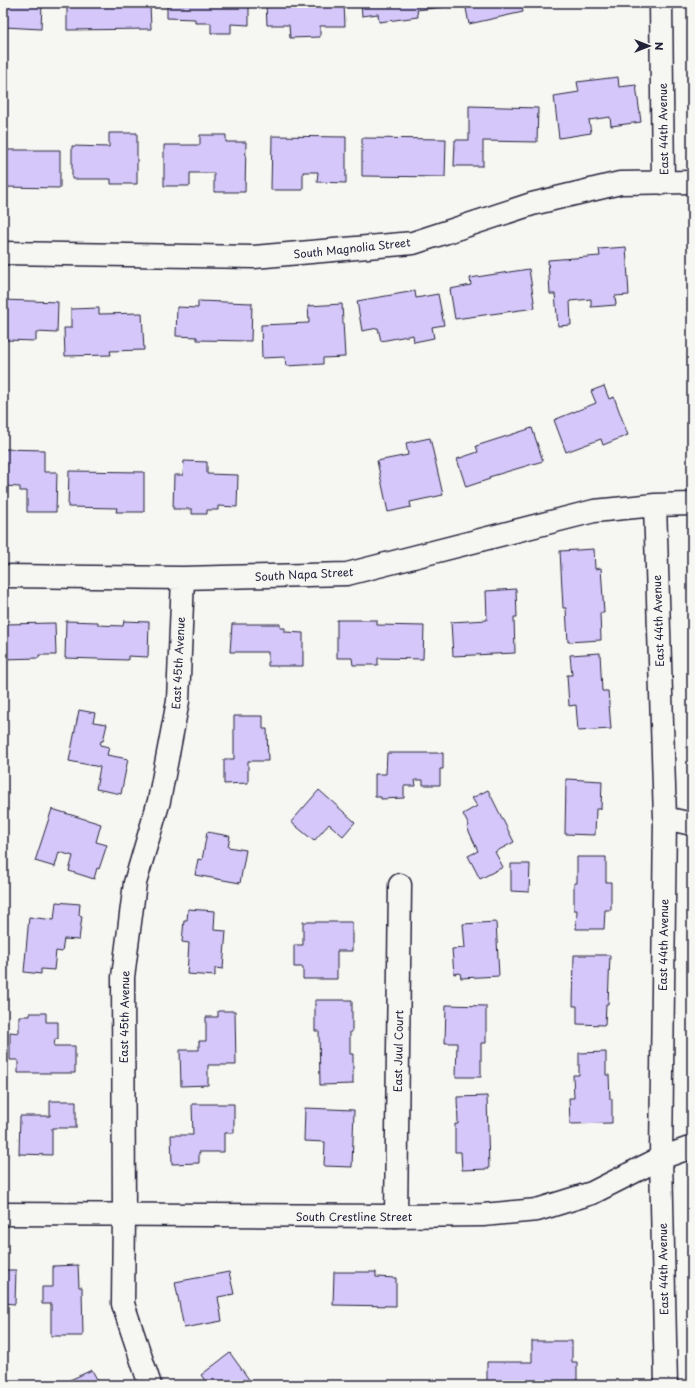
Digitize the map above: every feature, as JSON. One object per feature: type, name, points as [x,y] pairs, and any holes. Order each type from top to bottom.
[{"type":"street","name":"East 44th Avenue","points":[[661,3],[663,183]]},
{"type":"street","name":"South Magnolia Street","points":[[3,253],[254,257],[413,243],[532,204],[620,183],[692,182]]},
{"type":"street","name":"South Napa Street","points":[[3,576],[183,578],[348,574],[594,511],[655,505],[692,504]]},
{"type":"street","name":"East 44th Avenue","points":[[655,505],[665,818],[661,1158],[666,1385]]},
{"type":"street","name":"East 45th Avenue","points":[[150,1385],[123,1304],[123,977],[135,883],[159,801],[178,701],[183,578]]},
{"type":"street","points":[[665,818],[692,824]]},
{"type":"street","name":"East Juul Court","points":[[396,1216],[400,885]]},
{"type":"street","name":"South Crestline Street","points":[[3,1214],[396,1216],[483,1215],[537,1210],[592,1193],[661,1158],[692,1147]]},
{"type":"building","points":[[3,3],[42,3],[41,29],[4,27],[3,40]]},
{"type":"building","points":[[67,3],[150,3],[151,29],[67,30]]},
{"type":"building","points":[[167,3],[249,3],[249,25],[231,24],[231,33],[211,33],[211,23],[195,23],[195,19],[167,18]]},
{"type":"building","points":[[266,3],[344,3],[345,26],[320,26],[320,37],[290,38],[289,25],[267,25]]},
{"type":"building","points":[[361,3],[443,3],[443,7],[417,10],[418,17],[379,22],[378,14],[362,16]]},
{"type":"building","points":[[465,3],[521,3],[523,12],[469,24]]},
{"type":"building","points":[[618,77],[619,87],[636,85],[641,122],[611,126],[610,117],[589,120],[591,133],[559,138],[554,96],[579,92],[577,82]]},
{"type":"building","points":[[469,106],[538,108],[537,142],[483,141],[483,166],[454,166],[455,140],[469,140]]},
{"type":"building","points":[[109,133],[137,133],[137,184],[111,184],[111,179],[72,179],[72,146],[109,147]]},
{"type":"building","points":[[200,135],[226,135],[226,142],[246,142],[245,192],[214,192],[214,173],[190,173],[190,186],[164,186],[164,145],[200,145]]},
{"type":"building","points":[[272,136],[346,137],[346,183],[317,182],[318,172],[303,172],[303,190],[271,190]]},
{"type":"building","points":[[362,138],[446,139],[445,177],[362,176]]},
{"type":"building","points":[[3,150],[60,150],[60,188],[3,187]]},
{"type":"building","points":[[626,247],[629,295],[615,296],[616,305],[591,307],[591,299],[570,301],[571,325],[558,326],[555,294],[550,294],[548,260],[600,256],[599,249]]},
{"type":"building","points":[[529,269],[535,308],[455,319],[450,289],[471,285],[470,278]]},
{"type":"building","points":[[415,291],[416,298],[438,294],[444,325],[432,327],[434,338],[414,342],[413,335],[381,341],[378,328],[362,331],[357,301]]},
{"type":"building","points":[[3,300],[58,302],[57,333],[36,332],[36,341],[5,340],[5,334],[3,334]]},
{"type":"building","points":[[198,301],[252,303],[251,341],[197,340],[197,337],[176,336],[177,307],[198,308]]},
{"type":"building","points":[[342,304],[345,357],[323,358],[323,364],[286,366],[285,357],[262,358],[261,325],[309,323],[308,306]]},
{"type":"building","points":[[99,308],[99,314],[142,313],[144,350],[110,351],[111,355],[65,356],[64,328],[71,328],[71,309]]},
{"type":"building","points":[[604,386],[609,399],[614,397],[628,435],[603,445],[601,439],[566,452],[554,420],[596,403],[591,391]]},
{"type":"building","points":[[532,428],[543,461],[489,477],[490,479],[466,487],[457,459],[478,452],[476,446]]},
{"type":"building","points":[[430,438],[443,495],[410,502],[411,507],[388,512],[377,461],[408,455],[406,443]]},
{"type":"building","points":[[3,449],[44,450],[44,472],[57,472],[56,512],[27,512],[27,491],[20,491],[20,487],[3,486]]},
{"type":"building","points":[[184,461],[207,462],[207,474],[238,475],[237,507],[218,506],[218,510],[207,510],[207,514],[192,514],[192,509],[173,509],[174,475],[183,475]]},
{"type":"building","points":[[69,471],[144,472],[144,512],[116,512],[117,508],[68,507]]},
{"type":"building","points":[[594,549],[595,569],[601,568],[604,613],[600,613],[601,640],[568,642],[566,608],[563,608],[560,551]]},
{"type":"building","points":[[516,589],[517,617],[514,617],[515,653],[453,656],[451,622],[487,620],[486,591]]},
{"type":"building","points":[[337,620],[377,620],[377,625],[424,626],[423,659],[378,658],[378,665],[353,665],[352,658],[337,658]]},
{"type":"building","points":[[66,621],[98,622],[98,625],[123,626],[124,621],[149,622],[148,657],[128,656],[128,660],[65,658]]},
{"type":"building","points":[[55,623],[56,655],[39,655],[39,658],[3,659],[3,624]]},
{"type":"building","points":[[232,624],[280,624],[280,628],[285,628],[285,632],[303,633],[303,666],[268,666],[268,652],[230,652]]},
{"type":"building","points":[[600,653],[602,691],[608,691],[611,729],[578,731],[576,705],[569,706],[567,675],[572,675],[570,655]]},
{"type":"building","points":[[79,710],[95,713],[93,722],[107,724],[103,741],[101,741],[100,745],[109,747],[107,755],[128,759],[121,794],[96,789],[100,767],[69,761]]},
{"type":"building","points":[[234,716],[263,716],[263,729],[267,729],[268,761],[248,761],[248,783],[224,784],[224,759],[234,759]]},
{"type":"building","points":[[387,753],[443,753],[443,769],[440,769],[440,785],[423,785],[423,780],[415,780],[416,786],[404,786],[404,798],[381,799],[381,797],[375,797],[375,774],[386,774]]},
{"type":"building","points":[[566,779],[602,781],[601,809],[596,809],[595,835],[565,834]]},
{"type":"building","points":[[319,790],[355,822],[343,836],[329,824],[314,841],[291,822]]},
{"type":"building","points":[[488,790],[514,842],[495,852],[503,867],[480,879],[468,856],[478,851],[463,814],[477,806],[472,798]]},
{"type":"building","points":[[52,809],[101,824],[96,842],[107,845],[94,879],[69,871],[73,856],[59,852],[55,867],[35,861]]},
{"type":"building","points":[[207,832],[230,836],[228,847],[246,850],[240,883],[195,875],[198,859],[202,860]]},
{"type":"building","points":[[577,857],[606,857],[606,882],[611,882],[611,910],[605,910],[604,929],[576,929],[577,910],[574,910],[574,883],[577,883]]},
{"type":"building","points":[[511,864],[530,864],[529,892],[511,891]]},
{"type":"building","points":[[56,902],[80,904],[79,915],[82,916],[79,940],[64,939],[62,952],[56,951],[54,970],[41,969],[41,974],[24,972],[29,917],[54,920]]},
{"type":"building","points":[[188,909],[215,911],[214,930],[226,931],[223,969],[215,968],[215,976],[187,974],[189,943],[182,942],[184,920],[187,920]]},
{"type":"building","points":[[303,922],[352,922],[352,951],[337,951],[337,979],[303,979],[303,967],[294,967],[294,945],[303,945]]},
{"type":"building","points":[[496,922],[499,976],[461,978],[460,973],[454,974],[452,949],[465,948],[463,924]]},
{"type":"building","points":[[574,955],[610,955],[608,1004],[606,1004],[605,1025],[577,1024],[577,1006],[573,1006]]},
{"type":"building","points":[[315,1000],[352,1000],[350,1054],[353,1054],[353,1084],[320,1085],[319,1031],[315,1031]]},
{"type":"building","points":[[446,1005],[486,1006],[486,1043],[481,1043],[481,1077],[456,1077],[457,1043],[445,1043]]},
{"type":"building","points":[[218,1011],[235,1011],[236,1065],[208,1065],[208,1085],[181,1086],[180,1050],[199,1050],[199,1041],[206,1041],[206,1017],[218,1017]]},
{"type":"building","points":[[30,1013],[46,1013],[46,1022],[58,1022],[58,1039],[55,1039],[54,1046],[75,1046],[75,1073],[18,1073],[18,1060],[10,1060],[10,1032],[19,1033],[19,1016],[30,1016]]},
{"type":"building","points":[[606,1052],[606,1075],[609,1075],[610,1099],[612,1099],[612,1123],[570,1124],[569,1098],[574,1098],[573,1075],[579,1075],[579,1053]]},
{"type":"building","points":[[487,1096],[489,1169],[462,1170],[461,1152],[455,1152],[455,1124],[458,1124],[457,1097]]},
{"type":"building","points":[[50,1101],[76,1101],[76,1128],[52,1128],[52,1155],[19,1154],[20,1116],[50,1116]]},
{"type":"building","points":[[192,1104],[234,1104],[234,1133],[224,1133],[224,1152],[199,1152],[199,1163],[172,1164],[171,1135],[193,1135]]},
{"type":"building","points":[[305,1108],[354,1110],[352,1167],[324,1166],[325,1142],[304,1141]]},
{"type":"building","points":[[78,1265],[79,1287],[82,1287],[83,1336],[51,1336],[51,1304],[42,1304],[42,1287],[53,1287],[53,1266]]},
{"type":"building","points":[[3,1270],[16,1270],[15,1304],[3,1303]]},
{"type":"building","points":[[229,1272],[234,1294],[218,1297],[222,1321],[184,1328],[175,1282]]},
{"type":"building","points":[[334,1272],[376,1272],[376,1277],[396,1278],[396,1306],[333,1305]]},
{"type":"building","points":[[532,1341],[572,1341],[572,1362],[577,1362],[577,1385],[487,1385],[487,1362],[532,1362]]},
{"type":"building","points":[[230,1353],[253,1385],[208,1385],[201,1375]]},
{"type":"building","points":[[92,1370],[100,1385],[61,1384]]}]
